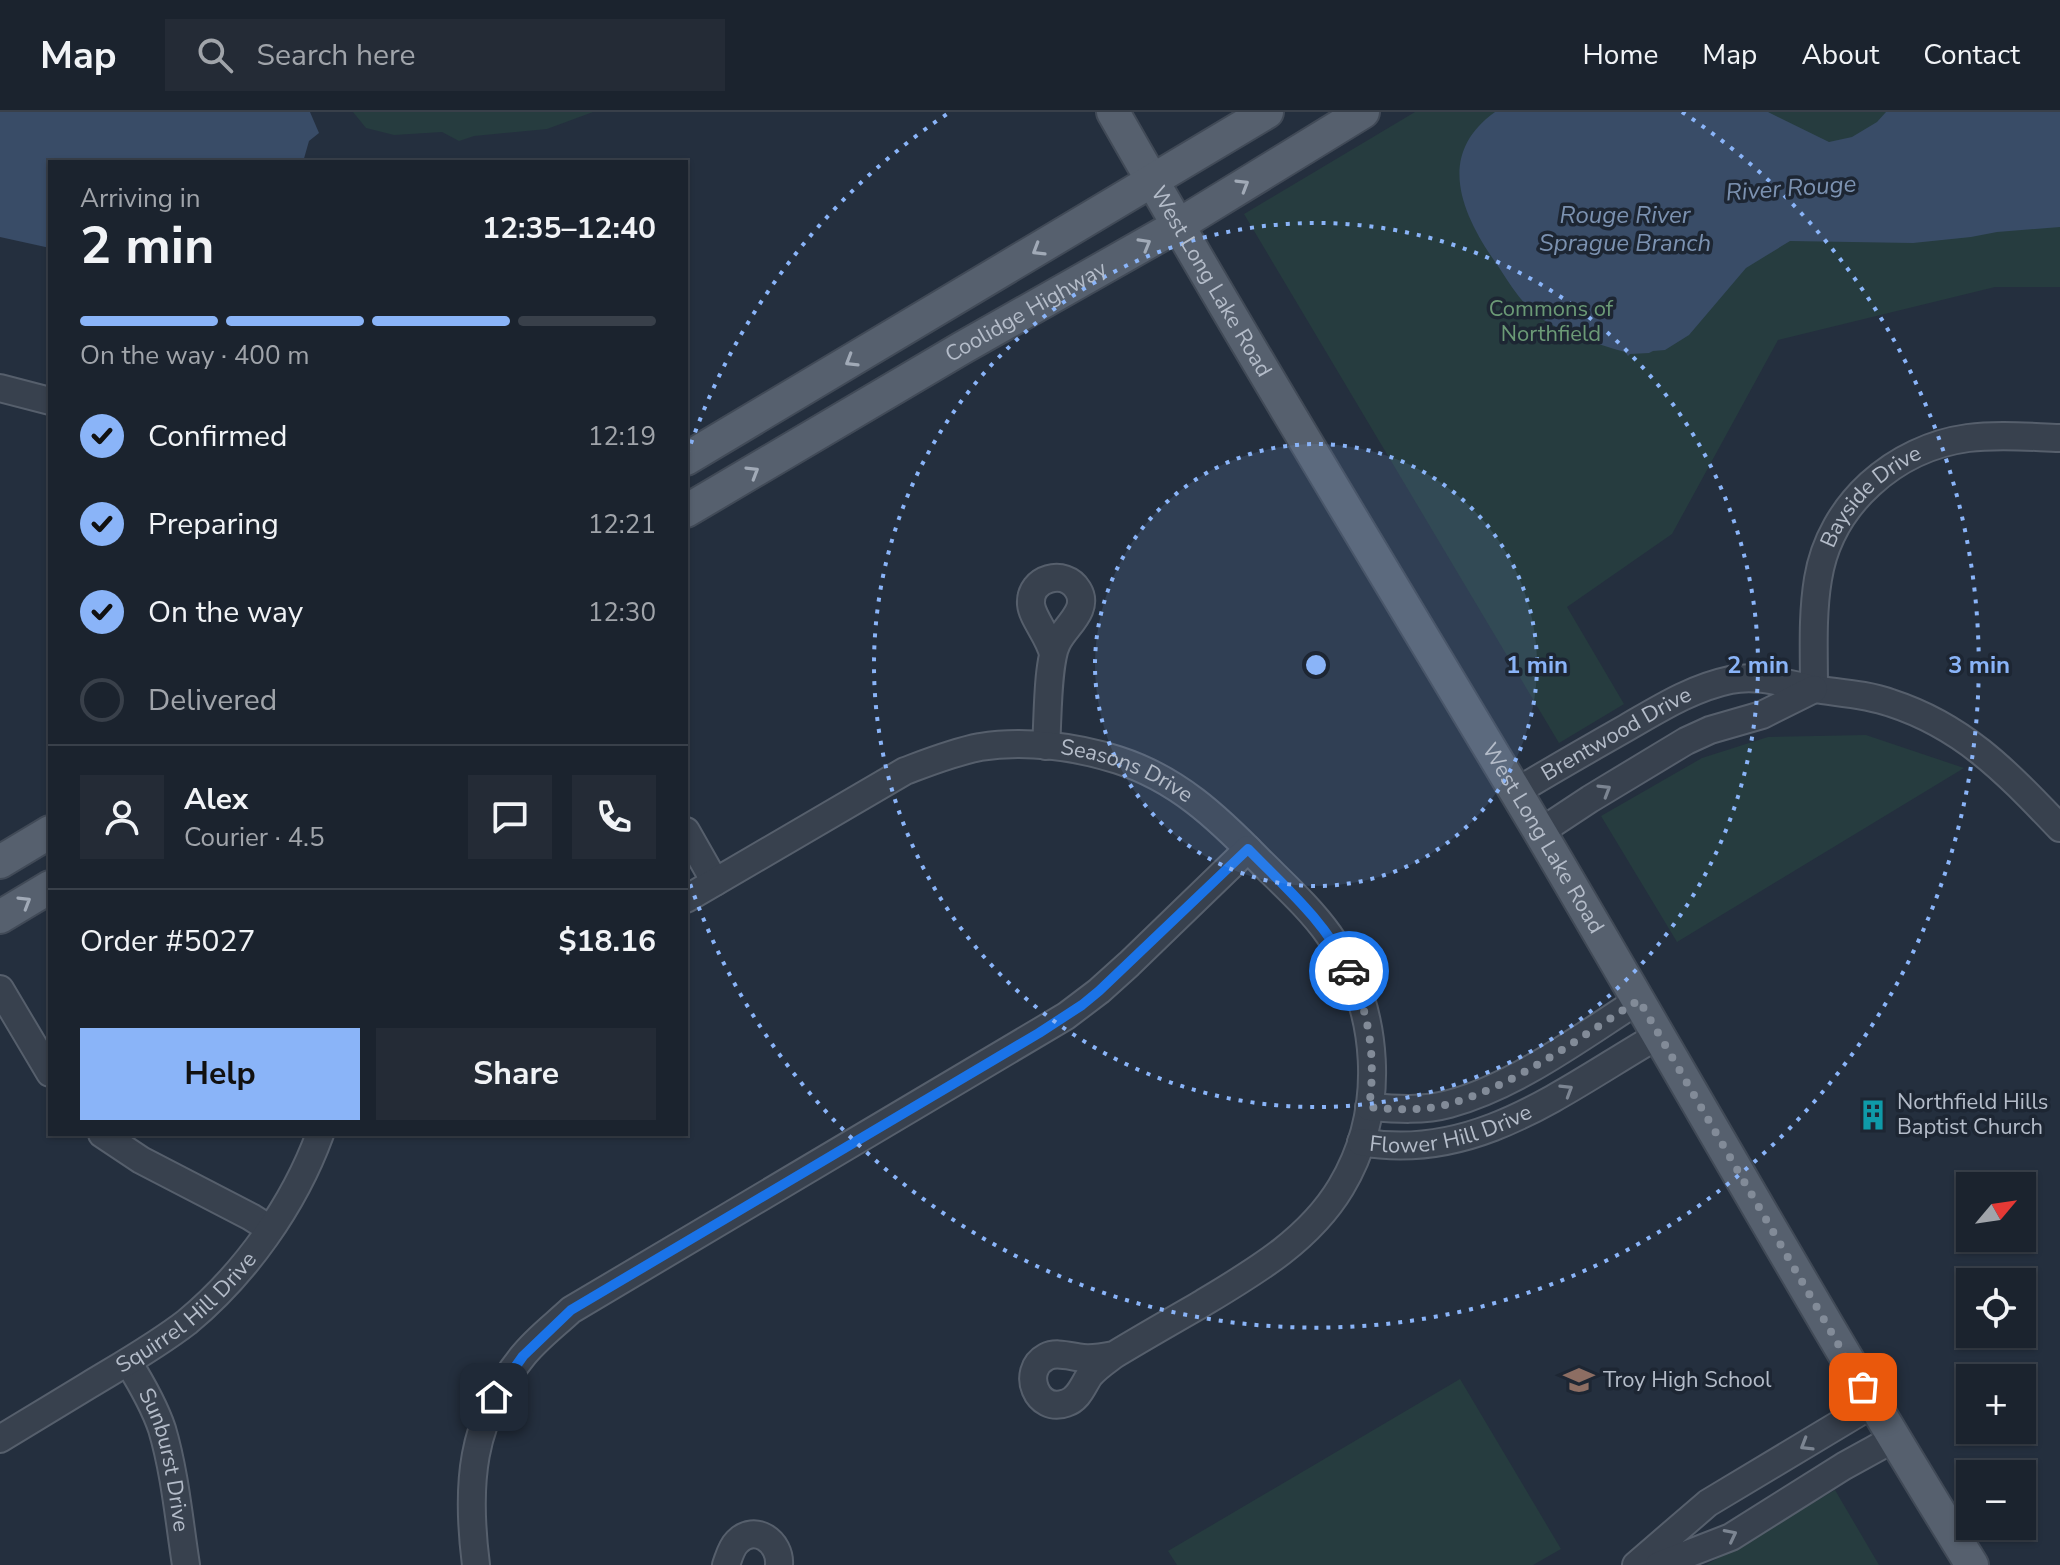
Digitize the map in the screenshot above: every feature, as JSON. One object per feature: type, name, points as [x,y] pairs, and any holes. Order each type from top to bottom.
[{"type":"main road","name":"West Long Lake Road","points":[[1113,112],[1177,226],[1639,1000],[1893,1439],[1972,1565]]},
{"type":"main road","points":[[688,458],[1267,112]]},
{"type":"main road","name":"Coolidge Highway","points":[[688,510],[962,348],[1177,226],[1363,112]]},
{"type":"main road","points":[[962,348],[953,322],[966,293]]},
{"type":"main road","points":[[904,330],[912,339],[916,358],[915,370],[907,381]]},
{"type":"main road","points":[[0,862],[48,833]]},
{"type":"main road","points":[[0,917],[48,888]]},
{"type":"street","points":[[0,388],[48,400]]},
{"type":"street","name":"Bayside Drive","points":[[1814,689],[1813,626],[1821,565],[1827,545],[1841,520],[1864,490],[1910,456],[1952,441],[1988,437],[2060,438]]},
{"type":"street","points":[[1046,746],[1053,654]]},
{"type":"street","name":"Brentwood Drive","points":[[1516,792],[1696,691],[1732,680],[1757,677],[1851,693],[1890,702],[1922,714],[1970,742],[2060,828]]},
{"type":"street","name":"Brentwood Drive","points":[[1540,832],[1686,741],[1710,730],[1762,715],[1814,689]]},
{"type":"street","name":"Seasons Drive","points":[[688,898],[905,771],[941,757],[1001,745],[1046,746],[1091,752],[1119,760],[1160,777],[1203,805],[1311,913],[1328,934],[1348,968],[1363,1003],[1370,1043],[1373,1068],[1361,1142]]},
{"type":"street","points":[[688,835],[715,882]]},
{"type":"street","points":[[476,1565],[471,1482],[479,1434],[494,1397],[534,1343],[571,1310],[1074,1011],[1129,964],[1248,849]]},
{"type":"street","points":[[0,989],[48,1070]]},
{"type":"street","name":"Flower Hill Drive","points":[[1369,1107],[1413,1109],[1447,1104],[1475,1095],[1515,1077],[1639,1000]]},
{"type":"street","name":"Flower Hill Drive","points":[[1114,1355],[1226,1289],[1296,1241],[1328,1207],[1346,1178],[1361,1142],[1383,1146],[1422,1145],[1489,1131],[1543,1104],[1659,1035]]},
{"type":"street","points":[[105,1136],[141,1160],[270,1229]]},
{"type":"street","name":"Squirrel Hill Drive","points":[[0,1439],[168,1336],[210,1301],[270,1229],[306,1168],[319,1136]]},
{"type":"street","name":"Sunburst Drive","points":[[128,1362],[161,1426],[186,1565]]},
{"type":"street","points":[[1636,1565],[1708,1503],[1873,1404]]},
{"type":"street","points":[[1659,1565],[1731,1537],[1893,1439]]},
{"type":"street","points":[[726,1565],[734,1544],[757,1534],[775,1546],[779,1565]]},
{"type":"green space","points":[[353,112],[593,112],[547,129],[474,136],[459,141],[442,132],[394,135],[366,128]]},
{"type":"green space","name":"Commons of Northfield","points":[[1415,112],[2060,112],[2060,287],[1995,287],[1778,340],[1672,534],[1567,607],[1624,704],[1559,743],[1244,214]]},
{"type":"green space","points":[[1866,735],[1964,768],[1677,942],[1601,816],[1702,758],[1768,737]]},
{"type":"green space","points":[[1460,1379],[1561,1549],[1533,1565],[1177,1565],[1168,1551]]},
{"type":"green space","points":[[1835,1490],[1879,1565],[1706,1565]]},
{"type":"water","points":[[0,112],[310,112],[319,133],[309,141],[304,160],[48,160],[48,248],[0,237]]},
{"type":"water","name":"Rouge River Sprague Branch","points":[[1495,112],[1768,112],[1829,142],[1852,137],[1877,122],[1886,112],[2060,112],[2060,227],[1913,243],[1790,241],[1746,268],[1689,335],[1665,350],[1628,356],[1625,352],[1592,342],[1539,317],[1513,288],[1476,230],[1466,210],[1460,169],[1464,149],[1476,130]]},
{"type":"way so far","points":[[1349,971],[1367,1020],[1373,1068],[1369,1107],[1413,1109],[1447,1104],[1475,1095],[1515,1077],[1639,1000],[1863,1387]]},
{"type":"place","name":"Northfield Hills Baptist Church","points":[[1873,1115]]},
{"type":"place","name":"Troy High School","points":[[1579,1380]]},
{"type":"route","points":[[494,1397],[534,1343],[571,1310],[1082,1005],[1248,849],[1311,913],[1342,955],[1349,971]]},
{"type":"water label","name":"River Rouge","points":[[1791,188]]}]
